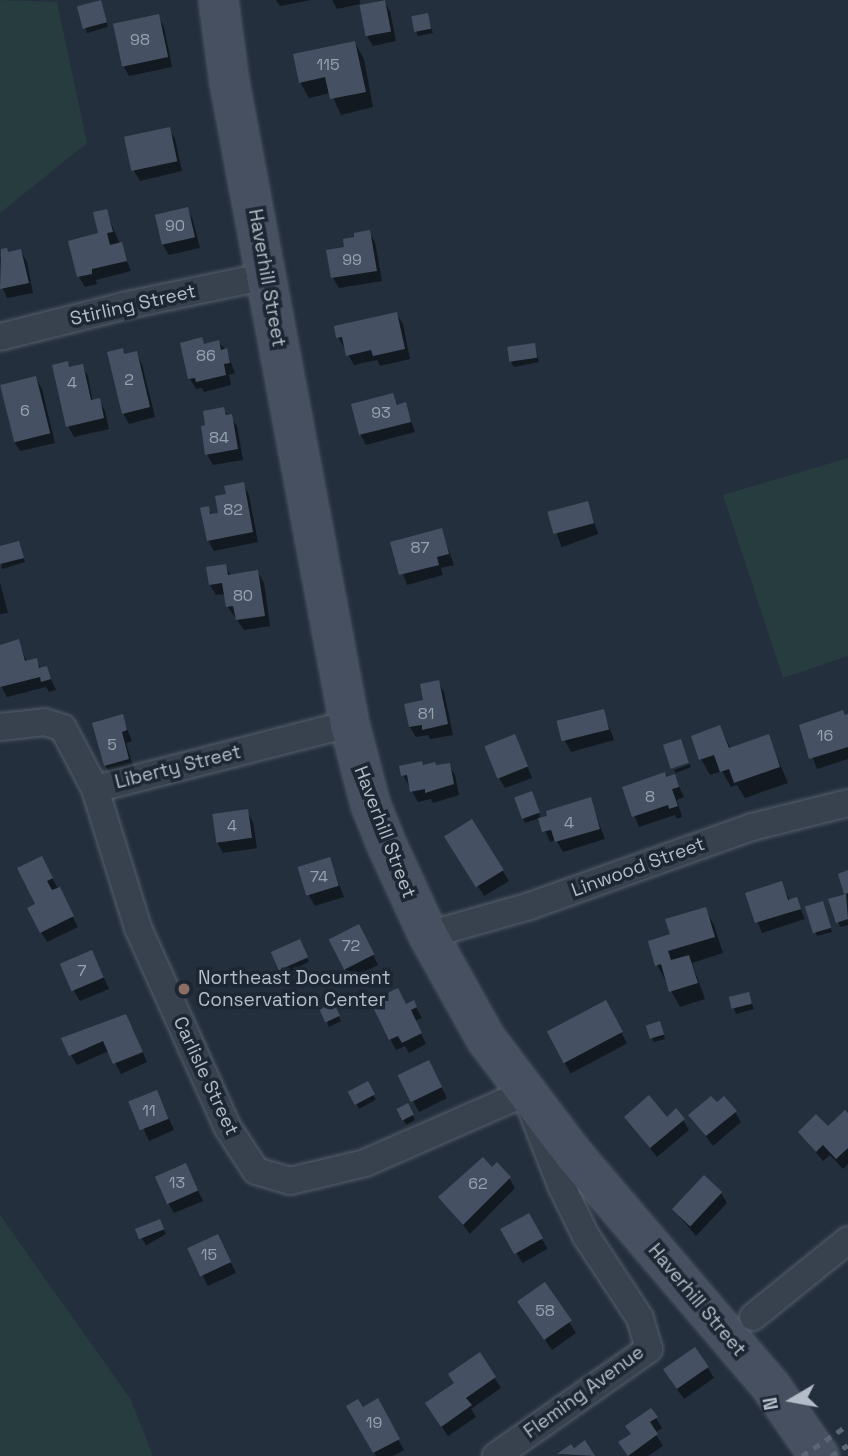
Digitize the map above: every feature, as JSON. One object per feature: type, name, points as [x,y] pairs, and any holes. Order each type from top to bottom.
[{"type":"main road","name":"Haverhill Street","points":[[218,0],[229,82],[349,724],[370,804],[407,893],[486,1039],[525,1093],[615,1205],[771,1387],[819,1456]]},
{"type":"street","name":"Stirling Street","points":[[0,337],[123,306],[267,276]]},
{"type":"street","name":"Liberty Street","points":[[0,727],[45,722],[63,728],[95,789],[349,724]]},
{"type":"street","name":"Carlisle Street","points":[[95,789],[138,928],[228,1128],[256,1171],[290,1181],[365,1163],[525,1093]]},
{"type":"street","name":"Linwood Street","points":[[428,934],[530,906],[742,830],[848,803]]},
{"type":"street","name":"Fleming Avenue","points":[[496,1456],[649,1349],[640,1318],[586,1236],[561,1185],[525,1093]]},
{"type":"street","points":[[753,1317],[848,1240]]},
{"type":"green space","points":[[0,0],[57,2],[87,143],[0,213]]},
{"type":"green space","points":[[848,458],[848,656],[783,678],[723,495]]},
{"type":"green space","points":[[0,1215],[131,1400],[153,1456],[0,1456]]},
{"type":"building","points":[[101,0],[107,22],[83,29],[77,6]]},
{"type":"building","points":[[385,0],[391,31],[366,36],[359,5]]},
{"type":"building","points":[[428,13],[431,29],[414,32],[411,16]]},
{"type":"building","points":[[159,14],[168,57],[122,67],[113,24]]},
{"type":"building","points":[[355,41],[366,92],[330,99],[325,77],[299,83],[293,54]]},
{"type":"building","points":[[170,127],[177,161],[131,171],[124,137]]},
{"type":"building","points":[[188,207],[195,237],[162,245],[155,215]]},
{"type":"building","points":[[107,209],[113,232],[107,233],[110,245],[122,242],[127,261],[92,269],[92,274],[77,277],[68,241],[98,233],[93,212]]},
{"type":"building","points":[[370,230],[377,271],[331,278],[326,250],[344,247],[343,239],[354,237],[354,233]]},
{"type":"building","points":[[7,248],[8,252],[21,249],[29,283],[0,289],[1,249]]},
{"type":"building","points":[[397,312],[405,349],[373,356],[371,350],[346,356],[342,337],[336,338],[334,326]]},
{"type":"building","points":[[202,337],[204,344],[219,340],[221,350],[227,348],[230,363],[224,364],[226,375],[196,382],[195,378],[188,379],[180,343]]},
{"type":"building","points":[[535,343],[537,358],[509,362],[507,347]]},
{"type":"building","points":[[123,348],[124,354],[137,351],[150,407],[122,414],[107,352]]},
{"type":"building","points":[[68,361],[69,367],[83,364],[91,400],[100,398],[104,418],[66,427],[52,365]]},
{"type":"building","points":[[36,376],[50,433],[14,442],[0,385]]},
{"type":"building","points":[[393,393],[397,405],[406,402],[411,422],[359,435],[351,404]]},
{"type":"building","points":[[224,407],[226,415],[232,414],[238,449],[205,455],[201,426],[205,425],[203,411]]},
{"type":"building","points":[[244,482],[253,532],[207,541],[200,508],[209,506],[210,514],[218,513],[215,496],[226,494],[224,486]]},
{"type":"building","points":[[588,501],[594,523],[553,534],[547,512]]},
{"type":"building","points":[[442,528],[449,554],[437,557],[439,565],[399,575],[390,542]]},
{"type":"building","points":[[19,541],[24,558],[0,564],[0,546]]},
{"type":"building","points":[[226,564],[228,575],[258,570],[265,616],[236,620],[233,606],[226,607],[222,583],[209,585],[206,567]]},
{"type":"building","points":[[19,639],[25,661],[37,658],[39,668],[47,666],[51,679],[41,682],[40,677],[0,687],[0,645]]},
{"type":"building","points":[[439,680],[448,724],[422,730],[422,725],[409,727],[404,704],[423,700],[420,684]]},
{"type":"building","points":[[604,709],[609,729],[562,741],[556,721]]},
{"type":"building","points":[[843,710],[845,715],[848,714],[848,747],[809,759],[799,725]]},
{"type":"building","points":[[123,714],[127,730],[122,732],[129,759],[104,766],[92,723]]},
{"type":"building","points":[[720,725],[729,748],[769,734],[780,767],[734,783],[729,769],[720,772],[714,755],[699,760],[691,736]]},
{"type":"building","points":[[515,734],[528,766],[498,779],[484,746]]},
{"type":"building","points":[[681,739],[689,763],[671,769],[663,745]]},
{"type":"building","points":[[422,761],[423,765],[435,762],[436,765],[450,763],[454,784],[425,793],[425,789],[410,792],[407,775],[401,776],[399,766]]},
{"type":"building","points":[[665,772],[666,777],[675,774],[679,787],[672,789],[678,806],[669,809],[668,805],[632,817],[622,787]]},
{"type":"building","points":[[532,791],[540,813],[522,819],[514,797]]},
{"type":"building","points":[[591,797],[600,829],[555,842],[551,830],[542,832],[538,818],[547,816],[546,811]]},
{"type":"building","points":[[248,809],[252,838],[216,843],[212,814]]},
{"type":"building","points":[[472,819],[504,870],[476,887],[444,836]]},
{"type":"building","points":[[42,856],[53,878],[47,881],[52,890],[60,887],[74,916],[40,933],[27,908],[35,904],[17,868]]},
{"type":"building","points":[[330,857],[339,886],[306,896],[297,867]]},
{"type":"building","points":[[848,870],[848,893],[844,894],[838,874]]},
{"type":"building","points":[[782,881],[788,900],[797,897],[801,909],[755,923],[745,893]]},
{"type":"building","points":[[846,894],[848,919],[836,923],[828,899]]},
{"type":"building","points":[[823,901],[831,928],[813,933],[805,907]]},
{"type":"building","points":[[706,907],[715,937],[668,951],[671,960],[689,955],[698,983],[669,992],[661,964],[655,966],[648,941],[670,934],[665,919]]},
{"type":"building","points":[[359,924],[374,954],[344,970],[329,939]]},
{"type":"building","points":[[300,939],[308,957],[279,970],[271,952]]},
{"type":"building","points":[[92,950],[104,978],[72,991],[60,964]]},
{"type":"building","points":[[398,988],[406,1004],[414,1000],[417,1007],[411,1010],[422,1033],[402,1043],[398,1036],[389,1040],[370,1001]]},
{"type":"building","points":[[749,992],[752,1004],[732,1009],[729,997]]},
{"type":"building","points":[[606,1000],[623,1032],[564,1063],[547,1031]]},
{"type":"building","points":[[334,1003],[340,1016],[325,1022],[319,1010]]},
{"type":"building","points":[[126,1014],[143,1052],[113,1064],[103,1041],[69,1056],[61,1038]]},
{"type":"building","points":[[660,1021],[664,1034],[650,1039],[646,1025]]},
{"type":"building","points":[[429,1060],[442,1087],[411,1102],[398,1075]]},
{"type":"building","points":[[368,1081],[375,1094],[355,1105],[348,1092]]},
{"type":"building","points":[[157,1090],[169,1119],[140,1130],[128,1102]]},
{"type":"building","points":[[649,1095],[667,1117],[676,1108],[685,1119],[650,1148],[624,1117]]},
{"type":"building","points":[[711,1096],[717,1102],[724,1096],[737,1111],[706,1136],[688,1115]]},
{"type":"building","points":[[408,1103],[414,1115],[402,1120],[396,1109]]},
{"type":"building","points":[[845,1110],[848,1113],[848,1148],[836,1159],[823,1145],[816,1152],[798,1132],[816,1114],[828,1126]]},
{"type":"building","points":[[483,1157],[492,1167],[497,1162],[511,1177],[463,1225],[438,1197]]},
{"type":"building","points":[[186,1163],[198,1190],[167,1204],[155,1177]]},
{"type":"building","points":[[704,1175],[722,1192],[690,1226],[672,1209]]},
{"type":"building","points":[[529,1213],[543,1238],[514,1254],[500,1229]]},
{"type":"building","points":[[160,1219],[164,1229],[139,1239],[135,1229]]},
{"type":"building","points":[[218,1234],[231,1262],[200,1276],[187,1248]]},
{"type":"building","points":[[545,1282],[572,1321],[544,1340],[517,1302]]},
{"type":"building","points":[[695,1347],[709,1367],[677,1389],[663,1369]]},
{"type":"building","points":[[480,1352],[496,1377],[466,1398],[472,1405],[441,1427],[425,1403],[454,1383],[448,1374]]},
{"type":"building","points":[[378,1398],[400,1439],[373,1453],[346,1406],[358,1399],[363,1407]]},
{"type":"building","points":[[651,1408],[658,1417],[650,1422],[658,1434],[628,1456],[618,1442],[631,1434],[625,1426]]},
{"type":"building","points":[[585,1440],[595,1456],[557,1454],[571,1444],[574,1448]]},
{"type":"railway","points":[[802,1456],[848,1425]]},
{"type":"railway","points":[[831,1456],[848,1445]]},
{"type":"place","name":"Northeast Document Conservation Center","points":[[184,989]]}]
